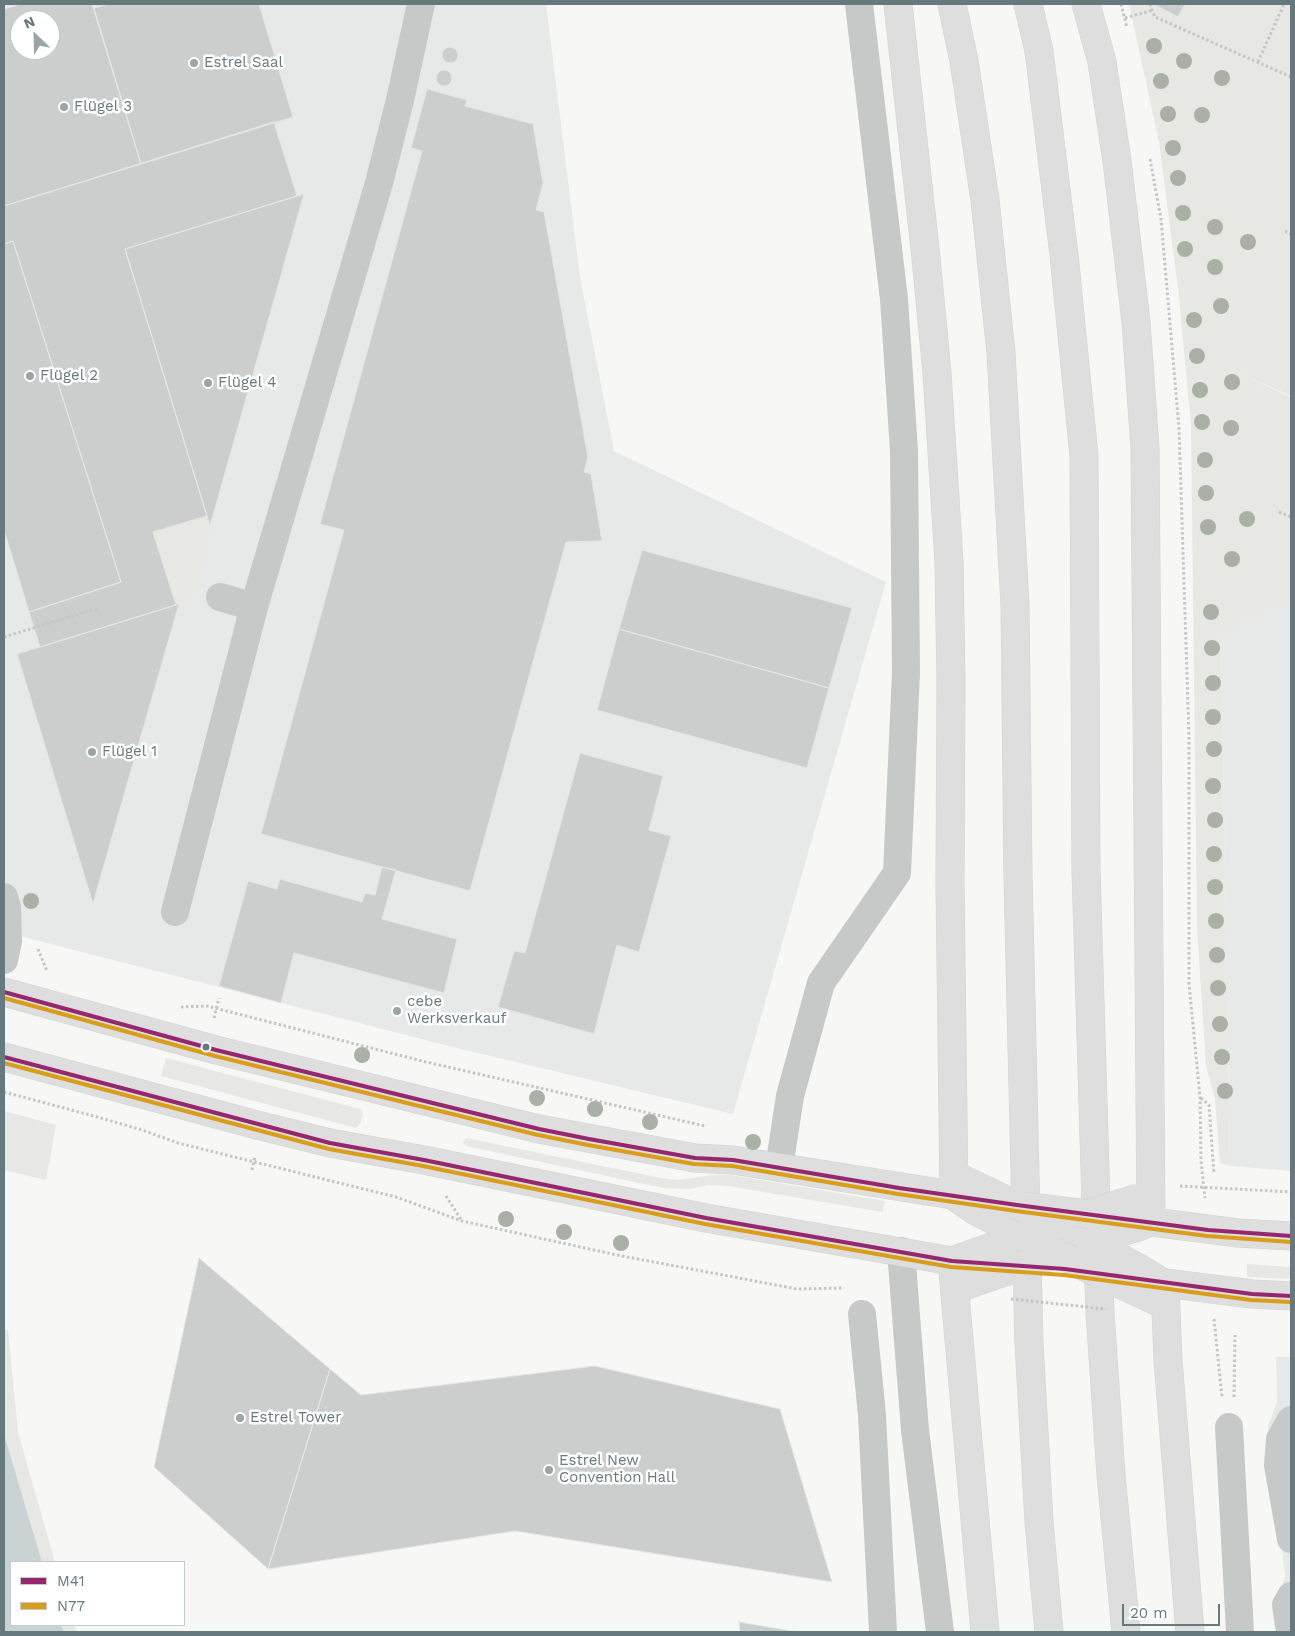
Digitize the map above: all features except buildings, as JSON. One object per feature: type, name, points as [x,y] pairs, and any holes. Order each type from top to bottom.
[{"type":"main road","points":[[898,4],[933,335],[943,454],[949,562],[951,680],[950,923],[967,1193],[1023,1236],[1101,1275]]},
{"type":"main road","points":[[952,4],[964,61],[985,200],[1002,353],[1015,605],[1018,886],[1029,1343],[1039,1522],[1050,1632]]},
{"type":"main road","points":[[1028,4],[1039,51],[1064,255],[1084,456],[1086,869],[1096,1203],[1100,1312],[1110,1456],[1126,1632]]},
{"type":"main road","points":[[1086,4],[1102,62],[1118,161],[1136,322],[1145,448],[1143,1212]]},
{"type":"main road","points":[[4,992],[121,1022],[216,1050],[539,1129],[695,1158],[733,1160],[967,1193],[1017,1205],[1088,1214],[1143,1212],[1231,1232],[1291,1236]]},
{"type":"main road","points":[[4,1057],[330,1143],[424,1160],[706,1218],[901,1251],[969,1269],[1022,1266],[1065,1269],[1150,1286],[1291,1296]]},
{"type":"main road","points":[[1017,1205],[1091,1242],[1150,1286],[1190,1632]]},
{"type":"main road","points":[[1022,1266],[1091,1242],[1143,1212]]},
{"type":"main road","points":[[969,1269],[1023,1236],[1088,1214]]},
{"type":"main road","points":[[969,1269],[985,1632]]},
{"type":"street","points":[[174,912],[254,607],[379,183],[421,4]]},
{"type":"street","points":[[779,1168],[790,1096],[821,983],[897,873],[906,672],[904,451],[894,299],[859,4]]},
{"type":"street","points":[[220,597],[254,607]]},
{"type":"street","points":[[4,897],[7,907],[8,941],[4,960]]},
{"type":"street","points":[[901,1251],[915,1430],[940,1632]]},
{"type":"street","points":[[862,1314],[872,1415],[883,1632]]},
{"type":"street","points":[[1291,1420],[1280,1440],[1278,1465],[1291,1539]]},
{"type":"street","points":[[1229,1427],[1240,1632]]},
{"type":"street","points":[[1290,1632],[1286,1605],[1291,1596]]},
{"type":"path","points":[[1150,4],[1155,17],[1291,77]]},
{"type":"path","points":[[1258,62],[1284,4]]},
{"type":"path","points":[[1125,18],[1152,10]]},
{"type":"path","points":[[1285,231],[1291,234]]},
{"type":"path","points":[[1279,512],[1291,518]]},
{"type":"path","points":[[4,637],[99,608]]},
{"type":"path","points":[[213,1021],[219,998]]},
{"type":"path","points":[[177,1006],[217,1008],[439,1066],[711,1127]]},
{"type":"path","points":[[4,1092],[142,1130],[178,1144],[396,1198],[462,1221],[617,1255],[797,1288],[851,1288]]},
{"type":"path","points":[[1206,1201],[1201,1161],[1200,1097],[1209,1105],[1214,1174]]},
{"type":"path","points":[[252,1170],[256,1153]]},
{"type":"path","points":[[1178,1186],[1291,1192]]},
{"type":"path","points":[[1011,1298],[1106,1309]]},
{"type":"path","points":[[1214,1318],[1222,1396],[1229,1427]]},
{"type":"path","points":[[1229,1427],[1234,1397],[1235,1336]]},
{"type":"shaded area","points":[[4,4],[546,4],[580,277],[614,451],[886,582],[733,1114],[453,1047],[4,932]]},
{"type":"shaded area","points":[[1129,4],[1291,4],[1291,396],[1234,371],[1291,397],[1291,602],[1262,613],[1221,638],[1230,1166],[1220,1163],[1215,1099],[1206,1066],[1197,927],[1191,425],[1178,288],[1159,142]]},
{"type":"shaded area","points":[[207,516],[211,531],[192,599],[176,605],[153,532]]},
{"type":"shaded area","points":[[1291,602],[1291,1171],[1230,1166],[1221,637],[1262,613]]},
{"type":"shaded area","points":[[166,1058],[360,1109],[363,1114],[360,1124],[356,1128],[161,1076]]},
{"type":"shaded area","points":[[4,1111],[56,1125],[46,1180],[4,1170]]},
{"type":"shaded area","points":[[466,1138],[661,1178],[678,1180],[714,1175],[731,1175],[885,1201],[883,1212],[728,1186],[708,1185],[689,1189],[663,1188],[466,1146],[463,1143]]},
{"type":"shaded area","points":[[1247,1264],[1291,1267],[1291,1279],[1247,1277]]},
{"type":"shaded area","points":[[4,1329],[8,1330],[18,1432],[55,1561],[42,1561],[4,1434]]},
{"type":"shaded area","points":[[1276,1357],[1291,1357],[1291,1632],[1276,1606],[1285,1576],[1268,1426],[1277,1402]]},
{"type":"shaded area","points":[[4,1434],[42,1561],[10,1561],[10,1626],[61,1626],[64,1632],[4,1632]]},
{"type":"shaded area","points":[[61,1626],[74,1626],[77,1632],[64,1632]]},
{"type":"transit line","name":"M41","points":[[4,992],[216,1050],[539,1129],[589,1139],[695,1158],[733,1160],[899,1188],[1017,1205],[1208,1230],[1291,1236]]},
{"type":"transit line","name":"N77","points":[[4,998],[215,1056],[538,1135],[588,1145],[694,1164],[732,1166],[898,1194],[1016,1211],[1207,1236],[1291,1242]]},
{"type":"transit line","name":"M41","points":[[4,1057],[330,1143],[424,1160],[706,1218],[952,1261],[1065,1269],[1252,1294],[1291,1296]]},
{"type":"transit line","name":"N77","points":[[4,1063],[329,1149],[423,1166],[705,1224],[951,1267],[1064,1275],[1251,1300],[1291,1302]]},
{"type":"place","name":"Estrel Saal","points":[[194,63]]},
{"type":"place","name":"Flügel 3","points":[[64,107]]},
{"type":"place","name":"Flügel 2","points":[[30,376]]},
{"type":"place","name":"Flügel 4","points":[[208,383]]},
{"type":"place","name":"Flügel 1","points":[[92,752]]},
{"type":"place","name":"cebe Werksverkauf","points":[[397,1011]]},
{"type":"place","name":"Estrel Tower","points":[[240,1418]]},
{"type":"place","name":"Estrel New Convention Hall","points":[[549,1470]]}]
